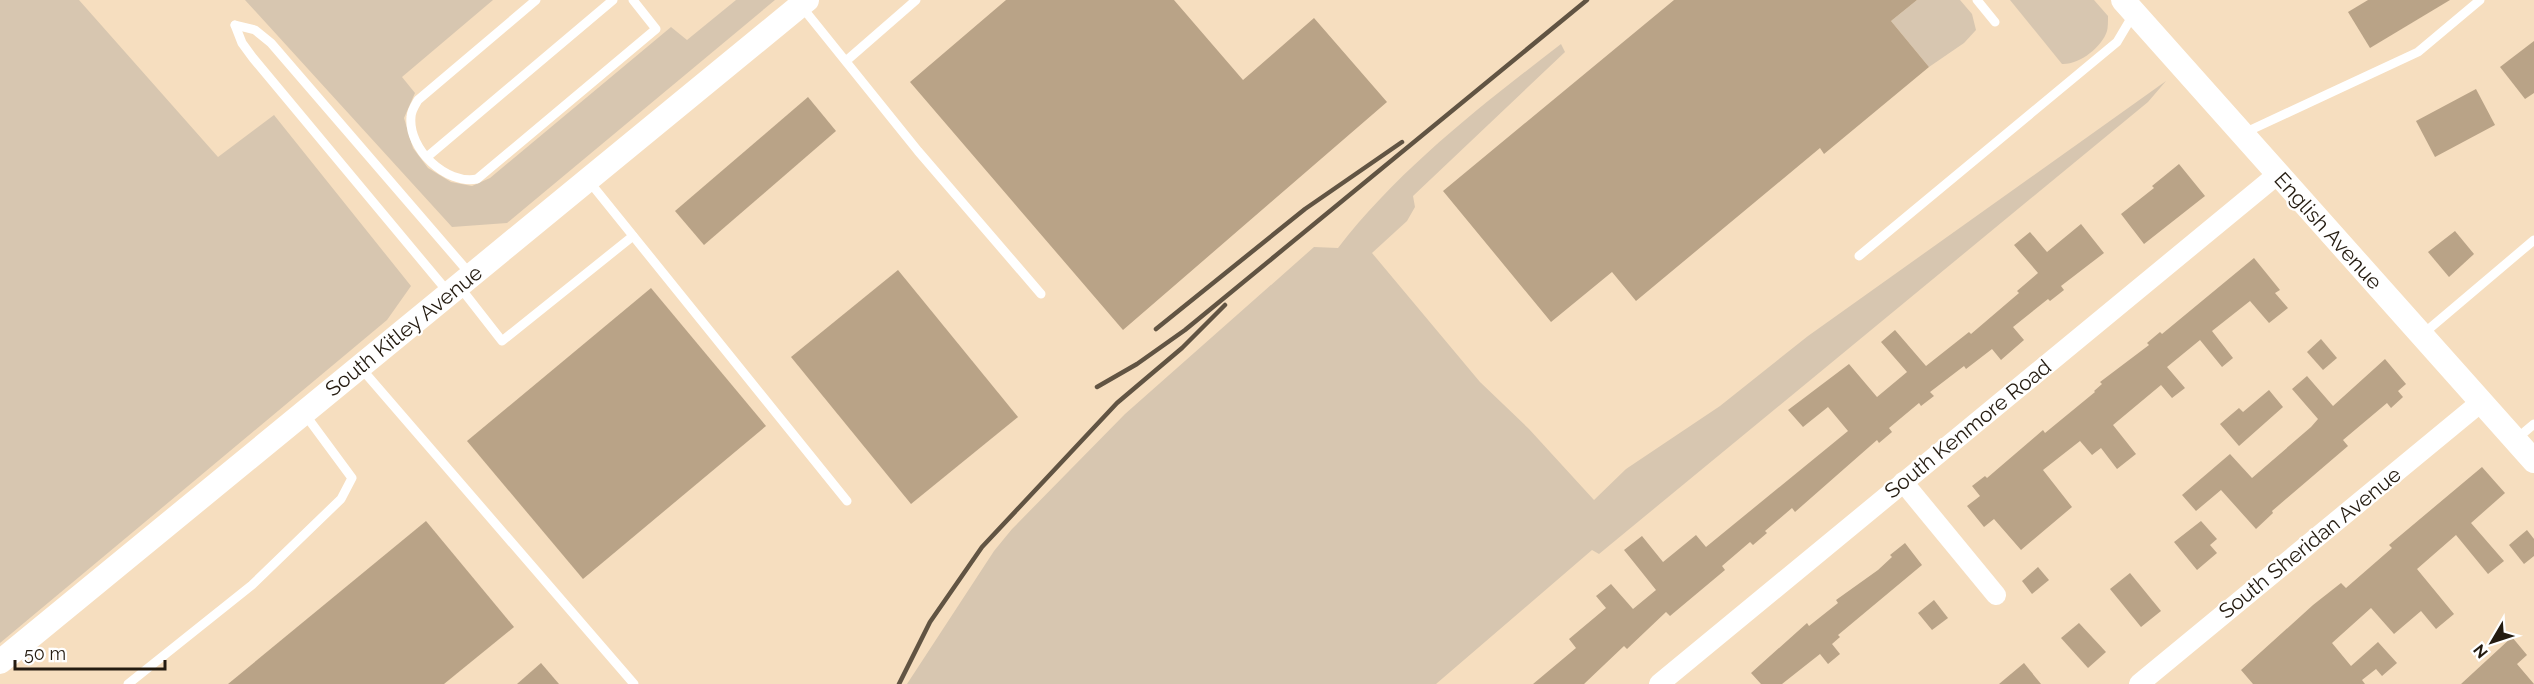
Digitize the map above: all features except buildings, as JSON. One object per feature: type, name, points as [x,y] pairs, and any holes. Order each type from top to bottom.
[{"type":"street","name":"South Kitley Avenue","points":[[0,662],[804,3]]},
{"type":"street","name":"English Avenue","points":[[2129,6],[2534,461]]},
{"type":"street","name":"South Kenmore Road","points":[[1659,684],[2278,174]]},
{"type":"street","name":"South Sheridan Avenue","points":[[2139,684],[2481,402]]},
{"type":"street","points":[[1903,482],[1996,595]]},
{"type":"lane","points":[[536,0],[418,100],[411,114],[411,127],[421,149],[450,176],[465,181],[477,179],[656,29],[633,0]]},
{"type":"lane","points":[[428,157],[613,0]]},
{"type":"lane","points":[[846,61],[916,0]]},
{"type":"lane","points":[[1977,0],[1995,22]]},
{"type":"lane","points":[[2242,134],[2418,52],[2480,0]]},
{"type":"lane","points":[[804,3],[846,61],[918,151],[1041,294]]},
{"type":"lane","points":[[1859,256],[2117,42],[2129,6]]},
{"type":"lane","points":[[460,285],[253,58],[242,43],[235,25],[255,30],[271,43],[460,285],[502,341],[633,236]]},
{"type":"lane","points":[[588,180],[847,501]]},
{"type":"lane","points":[[2422,335],[2534,240]]},
{"type":"lane","points":[[360,367],[634,684]]},
{"type":"lane","points":[[128,684],[252,585],[341,499],[352,478],[304,413]]},
{"type":"lane","points":[[2515,440],[2534,424]]},
{"type":"shaded area","points":[[0,0],[79,0],[218,157],[274,115],[411,286],[387,320],[0,643]]},
{"type":"shaded area","points":[[245,0],[493,0],[402,77],[415,93],[404,118],[413,148],[428,168],[451,182],[472,186],[490,178],[671,27],[687,40],[736,0],[775,0],[507,223],[452,227]]},
{"type":"shaded area","points":[[1917,0],[1960,0],[1972,14],[1976,30],[1964,43],[1929,67],[1891,21]]},
{"type":"shaded area","points":[[2010,0],[2094,0],[2108,16],[2107,31],[2100,43],[2089,54],[2076,62],[2062,64]]},
{"type":"shaded area","points":[[1561,44],[1565,52],[1413,196],[1415,207],[1407,221],[1372,253],[1480,382],[1529,429],[1594,500],[1626,469],[1720,406],[1808,336],[2166,81],[2148,102],[1599,554],[1592,550],[1436,684],[907,684],[994,551],[1012,529],[1125,414],[1314,247],[1338,248],[1362,219],[1415,164],[1472,114]]},
{"type":"railway","points":[[1097,387],[1137,364],[1185,330],[1587,0]]},
{"type":"railway","points":[[1156,329],[1305,209],[1402,142]]},
{"type":"railway","points":[[899,684],[930,622],[982,547],[1117,403],[1182,348],[1225,305]]}]
